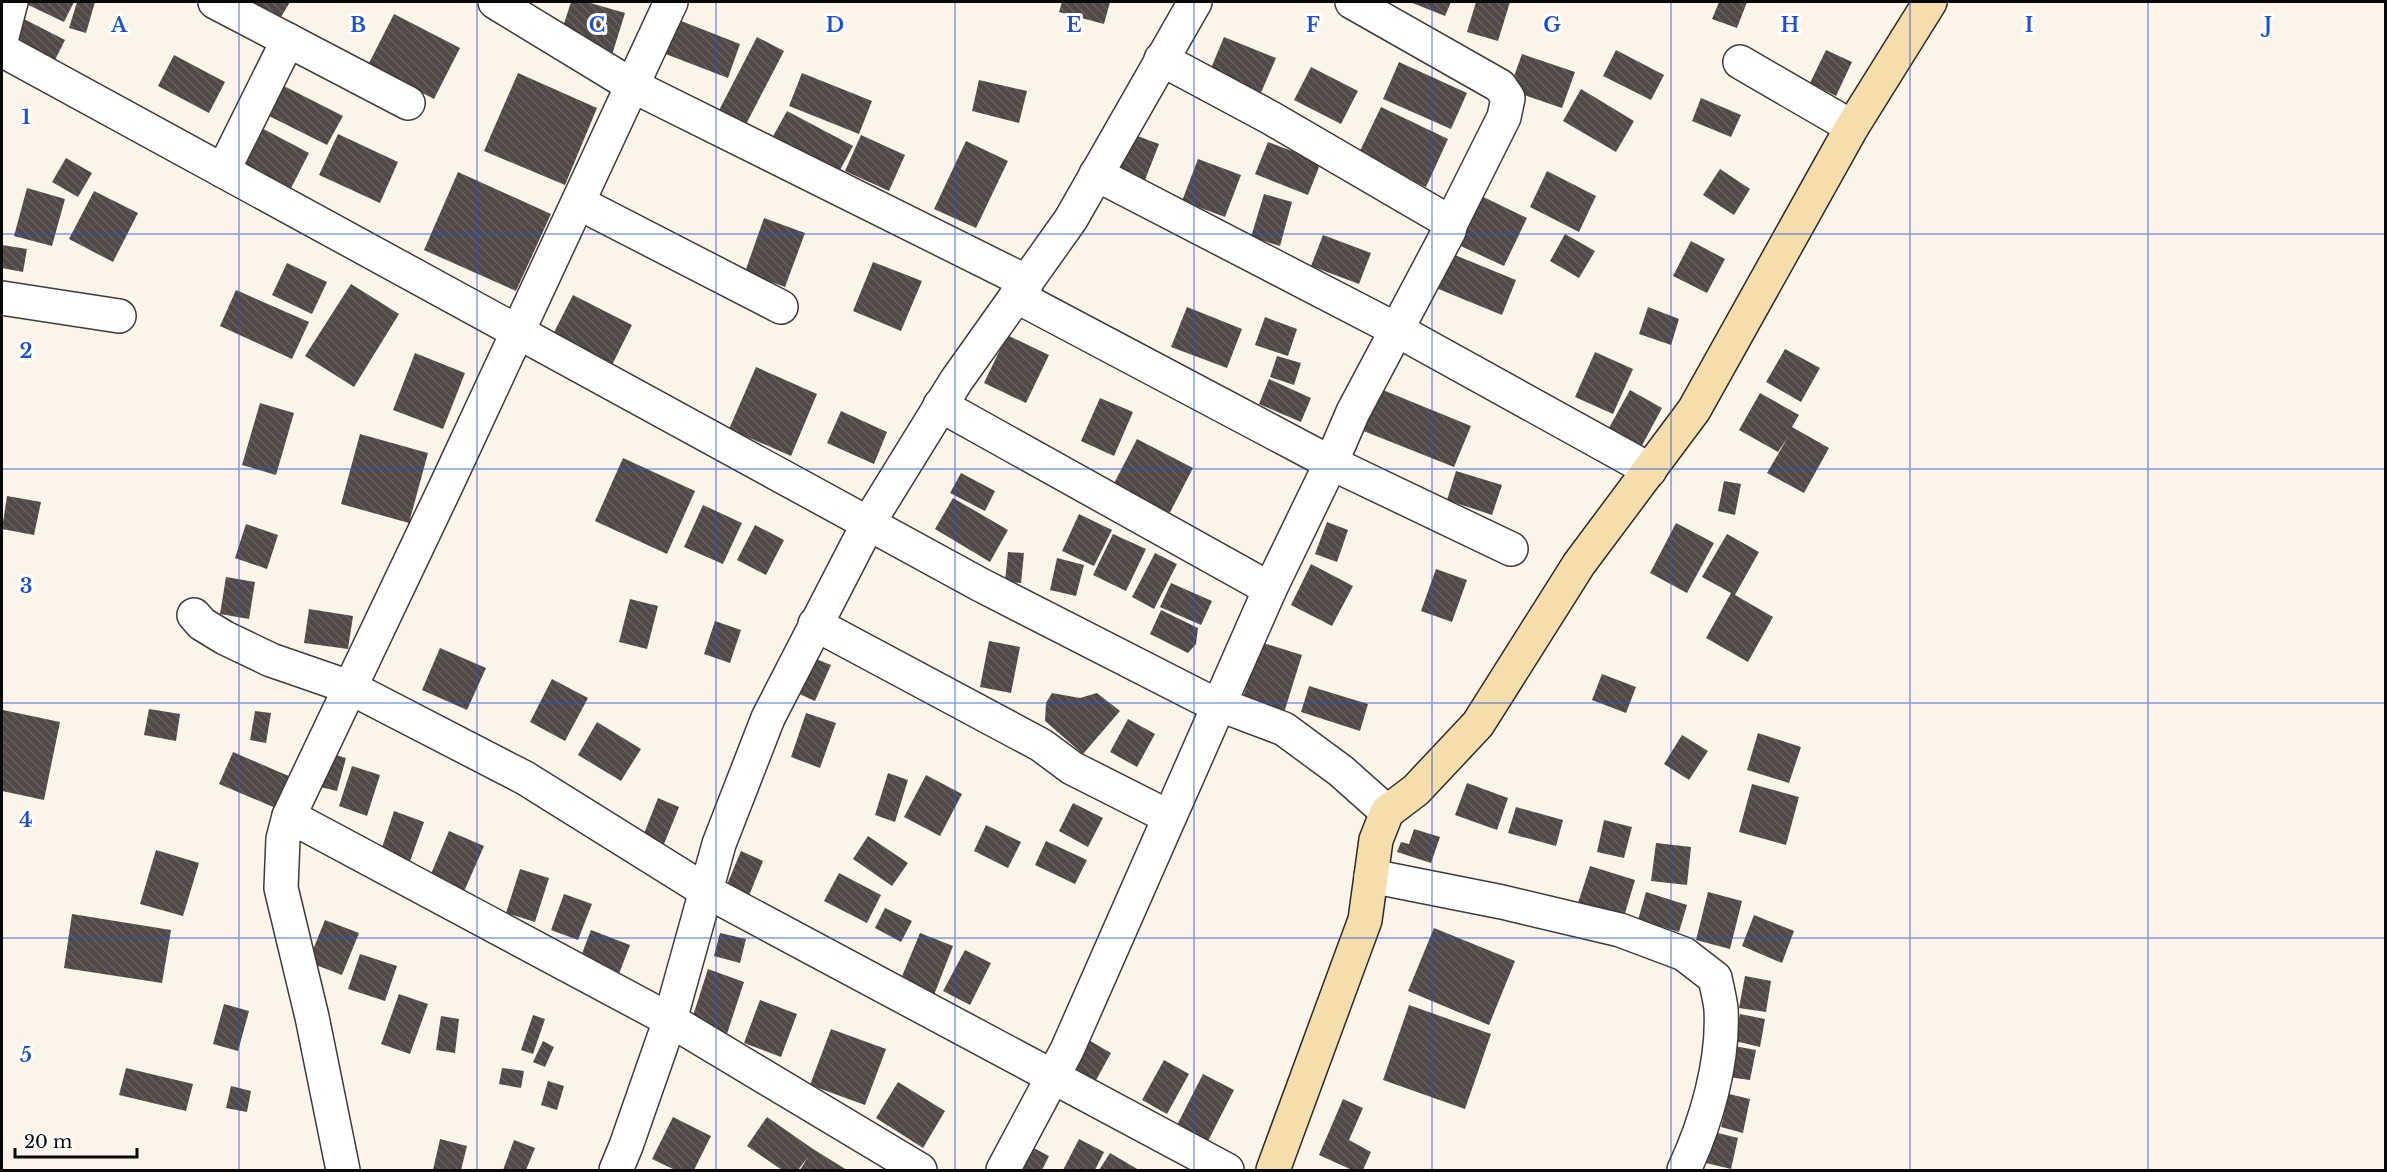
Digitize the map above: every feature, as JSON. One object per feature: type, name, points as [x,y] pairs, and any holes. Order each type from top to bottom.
[{"type":"street","points":[[2,37],[11,2]]},
{"type":"street","points":[[216,2],[408,103]]},
{"type":"street","points":[[495,2],[633,86],[1021,289],[1331,464],[1511,549]]},
{"type":"street","points":[[343,1170],[312,1017],[281,888],[282,847],[289,816],[671,2]]},
{"type":"street","points":[[618,1169],[670,1020],[719,844],[768,718],[869,522],[940,405],[1071,219],[1195,2]]},
{"type":"street","points":[[1003,1170],[1067,1050],[1270,589],[1331,464],[1353,412],[1449,231],[1504,117],[1508,98],[1500,86],[1352,2]]},
{"type":"street","points":[[1273,1170],[1365,920],[1376,840],[1387,812],[1416,790],[1478,724],[1579,564],[1694,410],[1852,127],[1930,2]]},
{"type":"street","points":[[223,171],[288,40]]},
{"type":"street","points":[[2,50],[989,589],[1202,698],[1284,729],[1341,771],[1387,812]]},
{"type":"street","points":[[1161,59],[1271,118],[1451,223]]},
{"type":"street","points":[[1740,62],[1852,127]]},
{"type":"street","points":[[1096,174],[1397,330],[1650,470]]},
{"type":"street","points":[[579,202],[781,307]]},
{"type":"street","points":[[2,298],[119,316]]},
{"type":"street","points":[[940,405],[1270,589]]},
{"type":"street","points":[[194,615],[202,624],[218,634],[262,655],[349,687],[525,778],[706,891],[1227,1170]]},
{"type":"street","points":[[815,624],[1041,745],[1072,768],[1169,817]]},
{"type":"street","points":[[289,816],[670,1020],[920,1170]]},
{"type":"street","points":[[1371,876],[1502,902],[1620,930],[1684,954],[1715,978],[1721,1010],[1718,1068],[1698,1141],[1684,1170]]},
{"type":"building","points":[[22,2],[74,2],[64,22]]},
{"type":"building","points":[[77,2],[95,2],[86,33],[69,28]]},
{"type":"building","points":[[232,2],[290,2],[275,27]]},
{"type":"building","points":[[571,2],[587,2],[625,13],[612,55],[559,39]]},
{"type":"building","points":[[1062,2],[1110,2],[1104,24],[1059,12]]},
{"type":"building","points":[[1410,2],[1451,2],[1445,16]]},
{"type":"building","points":[[1476,2],[1510,2],[1498,41],[1467,32]]},
{"type":"building","points":[[1719,2],[1747,2],[1737,28],[1712,19]]},
{"type":"building","points":[[394,14],[460,48],[434,99],[368,65]]},
{"type":"building","points":[[24,19],[65,40],[50,70],[9,50]]},
{"type":"building","points":[[676,19],[740,44],[728,78],[663,53]]},
{"type":"building","points":[[757,37],[784,51],[742,132],[715,118]]},
{"type":"building","points":[[1224,37],[1276,58],[1260,95],[1209,73]]},
{"type":"building","points":[[1616,50],[1664,75],[1651,100],[1603,76]]},
{"type":"building","points":[[1826,50],[1852,62],[1836,96],[1810,83]]},
{"type":"building","points":[[1522,54],[1575,72],[1562,108],[1509,90]]},
{"type":"building","points":[[174,55],[225,82],[209,113],[158,86]]},
{"type":"building","points":[[1399,62],[1467,93],[1451,129],[1383,99]]},
{"type":"building","points":[[1311,67],[1358,91],[1341,124],[1294,100]]},
{"type":"building","points":[[518,73],[597,108],[565,185],[484,151]]},
{"type":"building","points":[[802,73],[872,101],[859,134],[789,106]]},
{"type":"building","points":[[979,80],[1027,91],[1019,123],[972,111]]},
{"type":"building","points":[[274,81],[343,116],[327,145],[259,111]]},
{"type":"building","points":[[1581,89],[1634,121],[1616,152],[1563,121]]},
{"type":"building","points":[[1701,98],[1741,115],[1731,137],[1692,121]]},
{"type":"building","points":[[1381,107],[1448,139],[1426,187],[1358,155]]},
{"type":"building","points":[[787,111],[853,146],[833,183],[767,147]]},
{"type":"building","points":[[254,124],[309,153],[286,198],[231,169]]},
{"type":"building","points":[[338,134],[398,162],[380,203],[319,175]]},
{"type":"building","points":[[1132,134],[1159,144],[1145,180],[1118,170]]},
{"type":"building","points":[[861,135],[905,155],[889,191],[845,171]]},
{"type":"building","points":[[966,141],[1008,161],[976,228],[934,209]]},
{"type":"building","points":[[1268,142],[1321,162],[1308,195],[1255,174]]},
{"type":"building","points":[[66,158],[92,173],[78,197],[52,182]]},
{"type":"building","points":[[1198,159],[1241,175],[1225,217],[1182,201]]},
{"type":"building","points":[[1720,169],[1750,189],[1734,215],[1703,195]]},
{"type":"building","points":[[1547,171],[1596,196],[1579,232],[1530,207]]},
{"type":"building","points":[[458,172],[551,214],[516,291],[424,250]]},
{"type":"building","points":[[27,188],[65,199],[52,246],[14,236]]},
{"type":"building","points":[[94,191],[138,213],[113,262],[69,239]]},
{"type":"building","points":[[1475,193],[1527,218],[1504,266],[1452,242]]},
{"type":"building","points":[[1264,194],[1292,202],[1280,246],[1251,237]]},
{"type":"building","points":[[764,218],[805,233],[785,287],[745,272]]},
{"type":"building","points":[[1565,234],[1595,251],[1579,278],[1550,261]]},
{"type":"building","points":[[1323,235],[1371,253],[1359,284],[1311,266]]},
{"type":"building","points":[[1691,241],[1725,259],[1707,293],[1673,276]]},
{"type":"building","points":[[2,245],[27,249],[23,272],[2,268]]},
{"type":"building","points":[[1445,251],[1516,280],[1502,315],[1431,286]]},
{"type":"building","points":[[873,262],[922,281],[901,331],[853,311]]},
{"type":"building","points":[[287,263],[327,282],[312,314],[272,295]]},
{"type":"building","points":[[351,284],[399,314],[354,387],[305,356]]},
{"type":"building","points":[[236,290],[309,322],[292,359],[220,326]]},
{"type":"building","points":[[573,295],[632,325],[609,371],[550,340]]},
{"type":"building","points":[[1187,307],[1242,329],[1227,368],[1171,347]]},
{"type":"building","points":[[1648,307],[1679,319],[1671,345],[1639,334]]},
{"type":"building","points":[[1265,317],[1297,329],[1288,356],[1255,345]]},
{"type":"building","points":[[1007,335],[1049,355],[1026,403],[984,383]]},
{"type":"building","points":[[1785,349],[1820,368],[1801,402],[1766,382]]},
{"type":"building","points":[[1595,352],[1633,369],[1613,414],[1575,397]]},
{"type":"building","points":[[415,353],[465,373],[443,429],[393,410]]},
{"type":"building","points":[[1277,356],[1301,363],[1294,385],[1270,377]]},
{"type":"building","points":[[756,367],[817,394],[791,456],[729,429]]},
{"type":"building","points":[[1269,379],[1311,398],[1301,422],[1259,404]]},
{"type":"building","points":[[1378,388],[1471,426],[1454,467],[1361,430]]},
{"type":"building","points":[[1630,390],[1662,408],[1638,453],[1605,435]]},
{"type":"building","points":[[1760,393],[1799,415],[1792,427],[1829,448],[1804,493],[1767,473],[1788,437],[1778,452],[1739,430]]},
{"type":"building","points":[[1100,398],[1133,412],[1114,456],[1081,441]]},
{"type":"building","points":[[260,403],[294,413],[276,475],[242,465]]},
{"type":"building","points":[[841,411],[887,432],[874,464],[827,443]]},
{"type":"building","points":[[360,434],[428,453],[409,523],[341,504]]},
{"type":"building","points":[[1137,439],[1193,468],[1164,524],[1108,495]]},
{"type":"building","points":[[623,458],[695,491],[667,554],[595,521]]},
{"type":"building","points":[[1456,471],[1502,485],[1492,515],[1447,500]]},
{"type":"building","points":[[961,473],[995,491],[985,511],[950,493]]},
{"type":"building","points":[[1724,481],[1741,484],[1735,515],[1718,511]]},
{"type":"building","points":[[7,496],[41,502],[34,535],[2,529]]},
{"type":"building","points":[[953,498],[1008,530],[990,562],[935,529]]},
{"type":"building","points":[[703,505],[742,523],[723,564],[684,547]]},
{"type":"building","points":[[1079,514],[1112,530],[1094,566],[1062,551]]},
{"type":"building","points":[[1327,522],[1348,530],[1337,562],[1315,554]]},
{"type":"building","points":[[1676,523],[1714,543],[1687,593],[1650,573]]},
{"type":"building","points":[[246,524],[278,535],[267,569],[235,558]]},
{"type":"building","points":[[755,525],[784,540],[766,575],[737,560]]},
{"type":"building","points":[[1113,534],[1146,549],[1126,591],[1093,575]]},
{"type":"building","points":[[1727,534],[1759,552],[1735,595],[1773,617],[1748,662],[1706,638],[1731,593],[1702,577]]},
{"type":"building","points":[[1008,552],[1024,553],[1021,583],[1005,581]]},
{"type":"building","points":[[1155,553],[1177,564],[1154,609],[1132,597]]},
{"type":"building","points":[[1057,558],[1084,565],[1076,596],[1050,590]]},
{"type":"building","points":[[1311,564],[1353,586],[1332,626],[1291,605]]},
{"type":"building","points":[[1436,569],[1467,580],[1452,622],[1421,611]]},
{"type":"building","points":[[226,577],[255,582],[249,619],[220,614]]},
{"type":"building","points":[[1171,583],[1212,601],[1201,625],[1160,607]]},
{"type":"building","points":[[630,599],[658,606],[647,649],[619,642]]},
{"type":"building","points":[[309,609],[353,616],[348,649],[304,643]]},
{"type":"building","points":[[1161,610],[1198,628],[1196,644],[1188,653],[1150,634]]},
{"type":"building","points":[[715,621],[741,630],[730,663],[704,654]]},
{"type":"building","points":[[989,641],[1020,647],[1011,693],[980,687]]},
{"type":"building","points":[[1260,642],[1302,655],[1283,716],[1241,704]]},
{"type":"building","points":[[440,648],[486,668],[467,710],[422,690]]},
{"type":"building","points":[[804,654],[831,665],[815,701],[788,689]]},
{"type":"building","points":[[1602,674],[1636,687],[1626,713],[1592,700]]},
{"type":"building","points":[[552,679],[588,698],[565,741],[530,722]]},
{"type":"building","points":[[1309,686],[1368,704],[1360,731],[1301,712]]},
{"type":"building","points":[[1052,693],[1080,698],[1097,693],[1120,711],[1083,754],[1045,721],[1046,703]]},
{"type":"building","points":[[149,709],[180,714],[176,741],[144,735]]},
{"type":"building","points":[[3,710],[60,722],[44,800],[2,791]]},
{"type":"building","points":[[255,711],[271,713],[266,743],[250,740]]},
{"type":"building","points":[[806,713],[836,723],[820,768],[791,757]]},
{"type":"building","points":[[1128,719],[1155,734],[1137,767],[1110,752]]},
{"type":"building","points":[[597,722],[641,749],[621,781],[578,755]]},
{"type":"building","points":[[1758,733],[1801,747],[1789,783],[1747,770]]},
{"type":"building","points":[[1682,735],[1708,751],[1689,780],[1664,764]]},
{"type":"building","points":[[233,752],[291,777],[278,809],[219,784]]},
{"type":"building","points":[[325,752],[346,758],[337,791],[316,786]]},
{"type":"building","points":[[352,766],[380,775],[367,816],[339,806]]},
{"type":"building","points":[[888,773],[908,780],[895,822],[875,815]]},
{"type":"building","points":[[926,775],[962,794],[940,836],[904,817]]},
{"type":"building","points":[[1467,783],[1508,798],[1497,830],[1455,815]]},
{"type":"building","points":[[1752,784],[1799,797],[1786,845],[1739,832]]},
{"type":"building","points":[[658,798],[679,807],[664,844],[643,836]]},
{"type":"building","points":[[1073,803],[1103,818],[1088,847],[1059,831]]},
{"type":"building","points":[[1516,807],[1563,820],[1556,846],[1508,833]]},
{"type":"building","points":[[394,811],[424,822],[407,870],[378,860]]},
{"type":"building","points":[[1604,820],[1632,827],[1624,858],[1597,852]]},
{"type":"building","points":[[986,825],[1021,842],[1008,868],[974,851]]},
{"type":"building","points":[[1414,829],[1440,837],[1431,863],[1397,852],[1401,842],[1409,844]]},
{"type":"building","points":[[449,831],[484,846],[462,896],[428,881]]},
{"type":"building","points":[[868,836],[908,863],[892,886],[853,859]]},
{"type":"building","points":[[1046,841],[1087,860],[1075,884],[1035,865]]},
{"type":"building","points":[[1656,843],[1691,847],[1687,885],[1651,881]]},
{"type":"building","points":[[156,850],[199,863],[183,916],[140,904]]},
{"type":"building","points":[[741,851],[763,861],[746,903],[723,894]]},
{"type":"building","points":[[1590,866],[1635,880],[1623,920],[1577,906]]},
{"type":"building","points":[[520,869],[549,878],[535,922],[506,913]]},
{"type":"building","points":[[839,873],[881,895],[867,923],[824,901]]},
{"type":"building","points":[[1646,892],[1687,905],[1679,932],[1638,920]]},
{"type":"building","points":[[1708,892],[1742,901],[1730,949],[1696,940]]},
{"type":"building","points":[[564,894],[592,904],[578,940],[551,930]]},
{"type":"building","points":[[885,908],[912,921],[901,942],[875,928]]},
{"type":"building","points":[[72,914],[171,930],[162,983],[64,968]]},
{"type":"building","points":[[1754,915],[1794,931],[1782,963],[1742,946]]},
{"type":"building","points":[[325,920],[359,933],[342,975],[308,962]]},
{"type":"building","points":[[1434,928],[1515,961],[1489,1025],[1408,991]]},
{"type":"building","points":[[591,930],[630,945],[617,979],[578,964]]},
{"type":"building","points":[[720,933],[746,939],[740,963],[714,956]]},
{"type":"building","points":[[920,933],[953,946],[934,995],[900,981]]},
{"type":"building","points":[[965,950],[991,963],[970,1005],[943,991]]},
{"type":"building","points":[[360,954],[397,966],[385,1001],[348,989]]},
{"type":"building","points":[[708,969],[744,982],[726,1037],[690,1025]]},
{"type":"building","points":[[1745,976],[1771,981],[1766,1012],[1739,1008]]},
{"type":"building","points":[[399,994],[428,1004],[410,1054],[381,1044]]},
{"type":"building","points":[[760,1000],[797,1014],[781,1057],[744,1043]]},
{"type":"building","points":[[224,1004],[249,1011],[238,1051],[213,1044]]},
{"type":"building","points":[[1409,1005],[1491,1034],[1465,1109],[1383,1080]]},
{"type":"building","points":[[1740,1014],[1765,1019],[1760,1047],[1735,1041]]},
{"type":"building","points":[[533,1015],[545,1019],[533,1054],[521,1050]]},
{"type":"building","points":[[441,1016],[459,1019],[455,1053],[436,1050]]},
{"type":"building","points":[[831,1029],[886,1049],[865,1105],[810,1085]]},
{"type":"building","points":[[1080,1035],[1111,1053],[1095,1082],[1063,1064]]},
{"type":"building","points":[[543,1041],[554,1047],[545,1067],[533,1062]]},
{"type":"building","points":[[1734,1046],[1756,1050],[1750,1080],[1728,1077]]},
{"type":"building","points":[[1164,1060],[1189,1074],[1167,1114],[1142,1100]]},
{"type":"building","points":[[126,1068],[193,1084],[186,1111],[119,1095]]},
{"type":"building","points":[[502,1068],[524,1071],[521,1088],[499,1084]]},
{"type":"building","points":[[1203,1074],[1234,1090],[1207,1143],[1176,1127]]},
{"type":"building","points":[[548,1081],[564,1086],[557,1110],[541,1105]]},
{"type":"building","points":[[898,1082],[945,1111],[923,1148],[876,1118]]},
{"type":"building","points":[[231,1086],[251,1091],[247,1112],[226,1108]]},
{"type":"building","points":[[1729,1094],[1750,1099],[1743,1133],[1721,1127]]},
{"type":"building","points":[[1343,1099],[1363,1108],[1349,1140],[1371,1152],[1363,1170],[1352,1170],[1319,1155]]},
{"type":"building","points":[[673,1117],[711,1136],[694,1170],[675,1170],[652,1159]]},
{"type":"building","points":[[767,1117],[847,1170],[800,1170],[808,1157],[798,1170],[782,1170],[747,1146]]},
{"type":"building","points":[[1714,1132],[1738,1138],[1731,1169],[1706,1163]]},
{"type":"building","points":[[440,1139],[467,1146],[461,1170],[433,1170]]},
{"type":"building","points":[[1079,1139],[1104,1152],[1095,1170],[1063,1170]]},
{"type":"building","points":[[514,1140],[535,1148],[526,1170],[503,1170]]},
{"type":"building","points":[[1028,1145],[1049,1156],[1042,1170],[1016,1170]]},
{"type":"building","points":[[1110,1153],[1139,1170],[1099,1170]]}]
